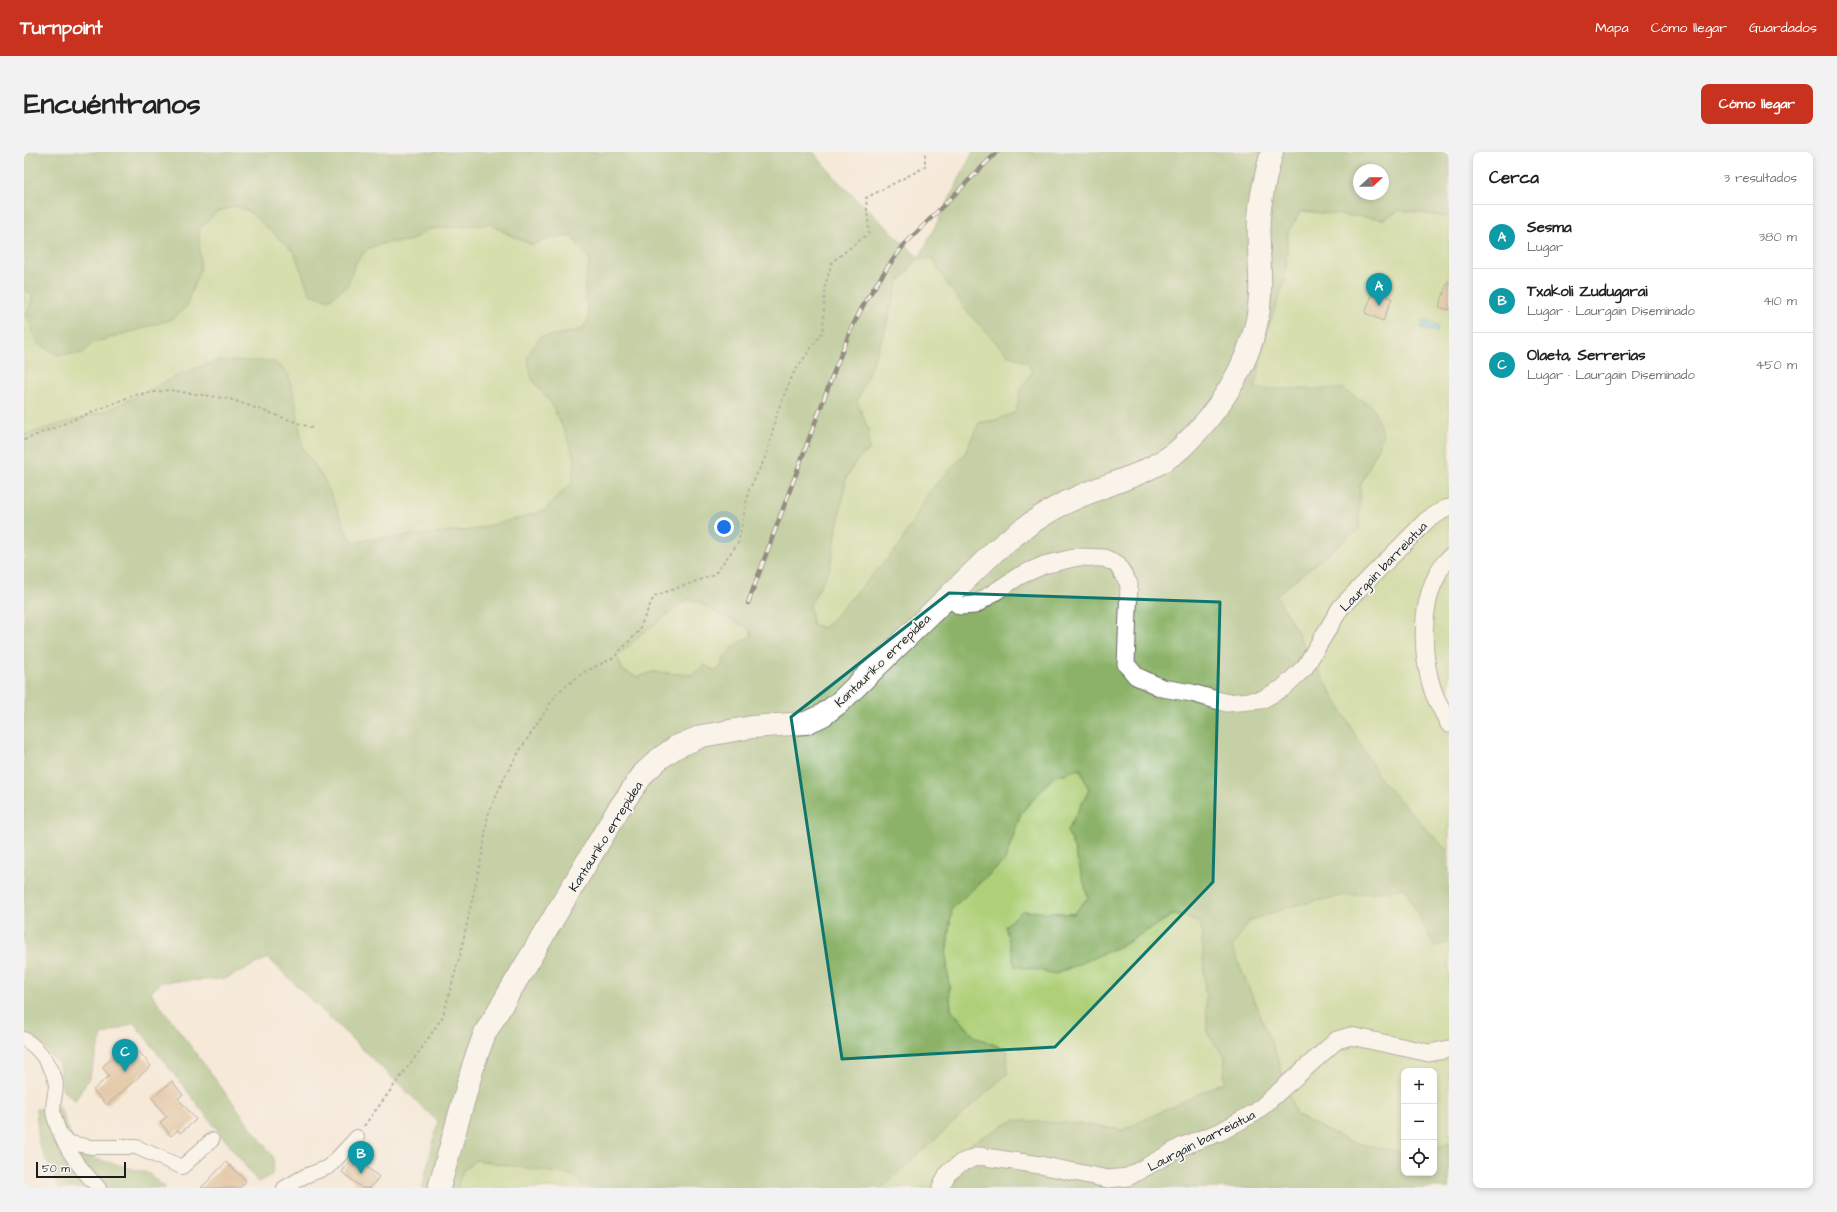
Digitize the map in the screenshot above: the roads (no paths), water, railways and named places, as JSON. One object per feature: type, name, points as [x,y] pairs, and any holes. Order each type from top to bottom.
[{"type":"highway","name":"Kantauriko errepidea","points":[[439,1188],[474,1062],[485,1033],[618,810],[644,773],[659,759],[676,747],[702,736],[739,729],[806,722],[823,715],[840,702],[996,550],[1051,510],[1143,471],[1163,460],[1182,447],[1210,416],[1232,383],[1249,350],[1258,320],[1262,272],[1260,217],[1267,170],[1272,152]]},
{"type":"street","name":"Laurgain barreiatua","points":[[948,597],[960,606],[975,605],[1019,576],[1044,565],[1078,557],[1104,558],[1117,564],[1129,584],[1126,664],[1136,676],[1162,688],[1227,703],[1261,700],[1284,688],[1305,667],[1342,607],[1427,520],[1449,508]]},
{"type":"street","points":[[1449,558],[1438,571],[1431,589],[1425,615],[1426,664],[1433,692],[1449,724]]},
{"type":"street","name":"Laurgain barreiatua","points":[[941,1188],[948,1173],[961,1163],[980,1156],[1040,1165],[1108,1180],[1128,1177],[1183,1146],[1220,1132],[1256,1112],[1337,1040],[1352,1036],[1429,1053],[1449,1049]]},
{"type":"street","points":[[24,1039],[34,1045],[51,1069],[56,1085],[53,1115],[70,1155],[99,1188]]},
{"type":"street","points":[[284,1188],[305,1176],[329,1167],[356,1137]]},
{"type":"street","points":[[62,1138],[71,1143],[91,1147],[136,1147],[182,1168],[212,1140]]},
{"type":"water","points":[[1423,321],[1438,325],[1437,332],[1422,329]]},
{"type":"railway","points":[[748,603],[835,369],[851,329],[866,300],[904,245],[997,152]]},
{"type":"place","name":"Sesma","points":[[1379,306]]},
{"type":"place","name":"Olaeta, Serrerias","points":[[125,1072]]},
{"type":"place","name":"Txakoli Zudugarai","points":[[361,1174]]}]
